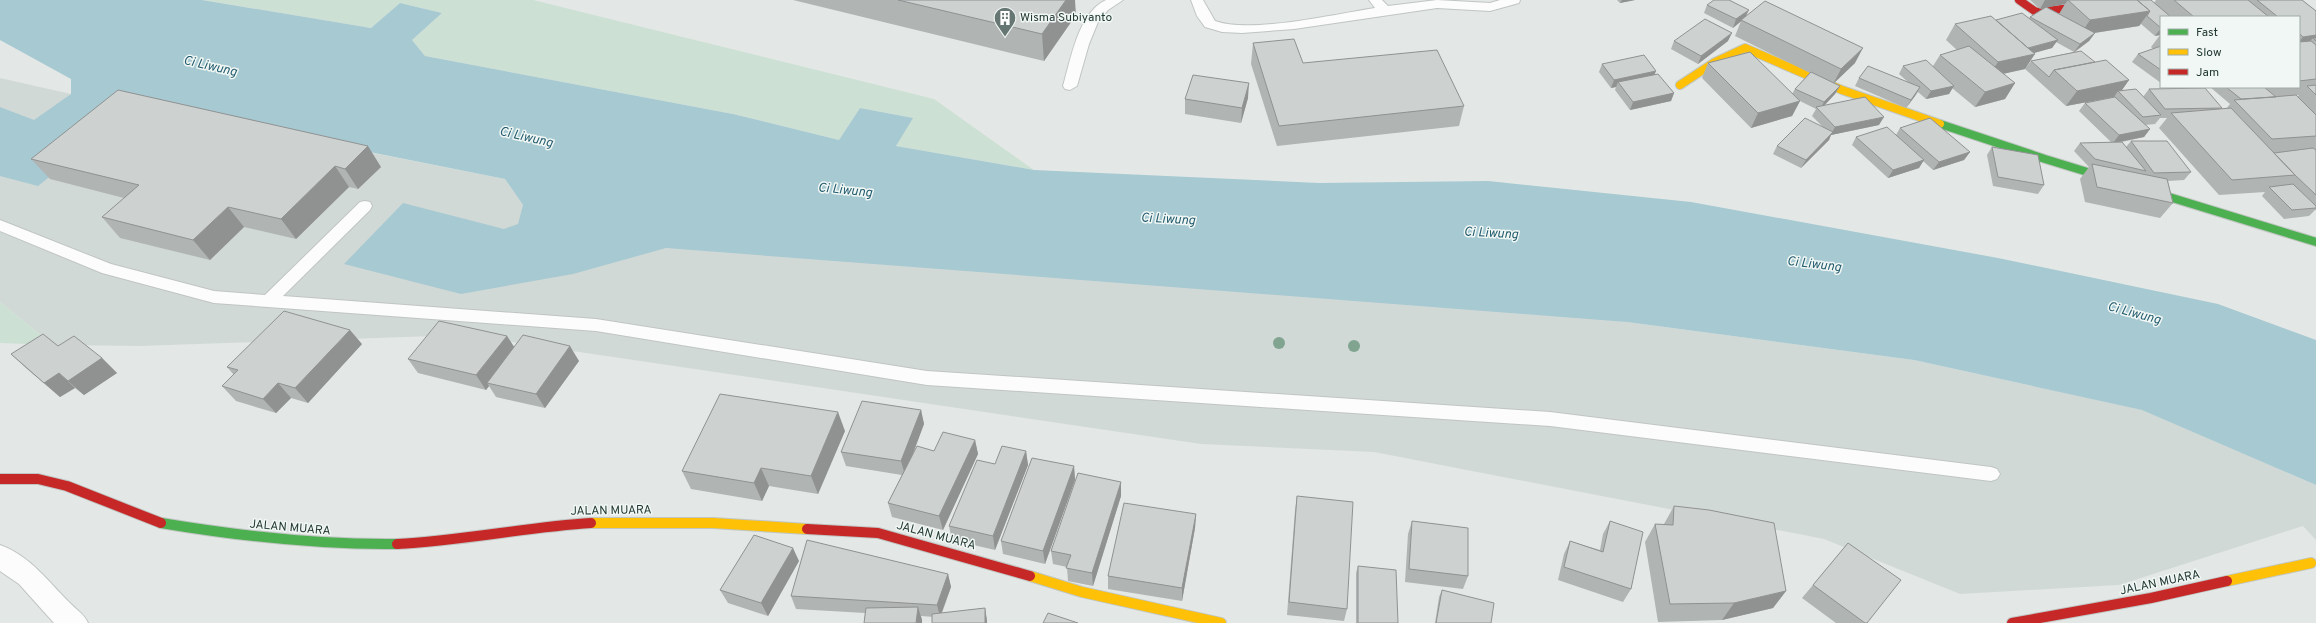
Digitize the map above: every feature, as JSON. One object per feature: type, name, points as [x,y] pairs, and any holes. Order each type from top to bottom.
[{"type":"street","points":[[2019,0],[2036,12],[2142,0]]},
{"type":"street","points":[[1680,85],[1715,62],[1745,48],[1842,90],[1882,105],[2045,159],[2316,242]]},
{"type":"street","name":"JALAN MUARA","points":[[0,479],[38,479],[67,486],[158,523],[223,534],[290,541],[363,545],[428,544],[560,524],[622,522],[712,523],[878,533],[986,562],[1082,592],[1220,623]]},
{"type":"street","points":[[0,556],[28,576],[63,614],[75,623]]},
{"type":"street","name":"JALAN MUARA","points":[[2012,623],[2151,598],[2311,563]]},
{"type":"lane","points":[[1070,86],[1081,46],[1096,16],[1100,4],[1117,0]]},
{"type":"lane","points":[[1197,0],[1204,18],[1211,25],[1232,30],[1266,28],[1385,10],[1437,4],[1490,6],[1514,0]]},
{"type":"lane","points":[[1375,0],[1385,10]]},
{"type":"lane","points":[[268,301],[365,206]]},
{"type":"lane","points":[[0,224],[107,269],[214,297],[596,325],[926,378],[1550,420],[1991,474]]},
{"type":"shaded area","points":[[0,78],[71,94],[505,179],[523,205],[1627,322],[1914,360],[2143,410],[2316,485],[2316,540],[2303,526],[2119,585],[1960,594],[1824,539],[1374,452],[1201,444],[464,335],[140,346],[53,345],[0,302]]},
{"type":"green space","points":[[202,0],[533,0],[934,99],[1034,170],[896,146],[912,118],[860,108],[839,140],[733,114],[425,56],[412,40],[442,13],[400,3],[371,28]]},
{"type":"green space","points":[[0,302],[53,345],[0,343]]},
{"type":"water","name":"Ci Liwung","points":[[0,0],[202,0],[371,28],[400,3],[442,13],[412,40],[425,56],[733,114],[839,140],[860,108],[913,118],[896,146],[1034,170],[1319,183],[1488,181],[1691,202],[1998,258],[2218,304],[2316,340],[2316,485],[2142,410],[1914,360],[1627,322],[666,248],[573,274],[461,294],[344,264],[403,203],[504,229],[518,224],[523,205],[505,179],[168,112],[136,108],[38,186],[0,176],[0,107],[34,120],[71,94],[71,79],[0,40]]},
{"type":"building","points":[[898,0],[1066,0],[1042,34]]},
{"type":"building","points":[[1714,0],[1729,0],[1749,10],[1736,19],[1707,5]]},
{"type":"building","points":[[2068,0],[2137,0],[2150,11],[2090,20]]},
{"type":"building","points":[[2137,0],[2151,0],[2170,16],[2160,16],[2160,27],[2147,16],[2150,11]]},
{"type":"building","points":[[2174,0],[2248,0],[2268,16],[2193,16]]},
{"type":"building","points":[[2257,0],[2302,0],[2316,11],[2316,35],[2303,37],[2300,34],[2300,16],[2277,16]]},
{"type":"building","points":[[1765,1],[1863,48],[1841,69],[1741,20]]},
{"type":"building","points":[[2046,7],[2095,33],[2080,44],[2030,17]]},
{"type":"building","points":[[2022,13],[2058,40],[2028,48],[1996,20]]},
{"type":"building","points":[[1991,16],[2035,54],[1998,62],[1955,24]]},
{"type":"building","points":[[1705,19],[1732,33],[1701,56],[1674,41]]},
{"type":"building","points":[[1294,39],[1303,63],[1437,50],[1464,106],[1279,126],[1253,43]]},
{"type":"building","points":[[2311,41],[2316,45],[2316,79],[2300,81],[2300,42]]},
{"type":"building","points":[[1969,46],[2015,83],[1985,92],[1940,55]]},
{"type":"building","points":[[2160,46],[2160,69],[2138,54]]},
{"type":"building","points":[[2081,51],[2095,62],[2054,70],[2049,77],[2031,61]]},
{"type":"building","points":[[1750,52],[1800,101],[1758,113],[1708,63]]},
{"type":"building","points":[[1644,55],[1656,71],[1614,80],[1602,64]]},
{"type":"building","points":[[1926,60],[1954,86],[1931,91],[1903,66]]},
{"type":"building","points":[[2106,60],[2129,80],[2077,91],[2054,70]]},
{"type":"building","points":[[1868,66],[1920,87],[1911,100],[1859,78]]},
{"type":"building","points":[[1811,72],[1840,86],[1824,102],[1795,89]]},
{"type":"building","points":[[1658,74],[1674,93],[1633,102],[1618,82]]},
{"type":"building","points":[[1193,75],[1249,83],[1242,108],[1185,99]]},
{"type":"building","points":[[2316,85],[2316,95],[2307,86]]},
{"type":"building","points":[[2205,88],[2222,108],[2165,109],[2149,89]]},
{"type":"building","points":[[2227,88],[2265,88],[2276,97],[2241,99]]},
{"type":"building","points":[[2136,89],[2161,115],[2143,117],[2118,91]]},
{"type":"building","points":[[118,90],[368,146],[345,169],[335,166],[281,219],[228,207],[193,240],[102,217],[139,185],[31,159]]},
{"type":"building","points":[[2296,95],[2316,115],[2316,136],[2272,139],[2234,100]]},
{"type":"building","points":[[1865,97],[1884,117],[1835,127],[1816,107]]},
{"type":"building","points":[[2115,97],[2150,129],[2119,135],[2085,103]]},
{"type":"building","points":[[2231,108],[2295,175],[2232,180],[2171,113]]},
{"type":"building","points":[[1805,118],[1833,132],[1806,160],[1777,146]]},
{"type":"building","points":[[1930,118],[1970,152],[1939,162],[1900,128]]},
{"type":"building","points":[[1887,127],[1924,160],[1893,170],[1856,137]]},
{"type":"building","points":[[2131,141],[2167,141],[2191,172],[2154,173]]},
{"type":"building","points":[[2122,142],[2146,171],[2095,159],[2080,143]]},
{"type":"building","points":[[1992,147],[2038,155],[2044,185],[1998,177]]},
{"type":"building","points":[[2313,148],[2316,150],[2316,195],[2274,153]]},
{"type":"building","points":[[2092,164],[2167,179],[2173,203],[2097,187]]},
{"type":"building","points":[[2293,184],[2316,206],[2316,208],[2292,210],[2269,187]]},
{"type":"building","points":[[284,311],[350,330],[295,388],[278,383],[263,399],[222,386],[238,370],[227,367]]},
{"type":"building","points":[[439,321],[507,336],[476,375],[408,359]]},
{"type":"building","points":[[43,334],[58,346],[74,336],[102,358],[68,381],[59,373],[44,383],[11,354]]},
{"type":"building","points":[[523,335],[570,346],[536,394],[487,383]]},
{"type":"building","points":[[720,394],[838,412],[811,476],[761,468],[754,483],[682,471]]},
{"type":"building","points":[[862,401],[921,410],[901,461],[841,452]]},
{"type":"building","points":[[943,432],[975,440],[939,516],[888,503],[917,446],[934,451]]},
{"type":"building","points":[[1002,446],[1026,451],[993,536],[949,526],[977,460],[995,464]]},
{"type":"building","points":[[1032,458],[1074,466],[1043,551],[1001,541]]},
{"type":"building","points":[[1078,473],[1121,482],[1092,573],[1066,568],[1071,555],[1051,551]]},
{"type":"building","points":[[1297,496],[1353,502],[1347,609],[1289,602]]},
{"type":"building","points":[[1124,503],[1196,514],[1182,588],[1108,576]]},
{"type":"building","points":[[1674,506],[1709,510],[1774,523],[1786,591],[1734,603],[1670,604],[1655,524],[1673,525]]},
{"type":"building","points":[[1412,521],[1468,528],[1468,576],[1409,569]]},
{"type":"building","points":[[1610,521],[1643,532],[1631,589],[1564,567],[1570,541],[1603,552]]},
{"type":"building","points":[[754,535],[793,548],[761,603],[720,590]]},
{"type":"building","points":[[807,540],[948,574],[937,605],[791,596]]},
{"type":"building","points":[[1848,543],[1901,580],[1867,623],[1813,585]]},
{"type":"building","points":[[1358,566],[1396,570],[1398,623],[1358,623]]},
{"type":"building","points":[[1442,590],[1494,603],[1491,623],[1436,623]]},
{"type":"building","points":[[918,607],[916,623],[864,623],[866,608]]},
{"type":"building","points":[[985,608],[985,623],[932,623],[932,614]]},
{"type":"building","points":[[1048,613],[1078,623],[1043,623]]},
{"type":"traffic: fast","points":[[1940,124],[2045,159],[2316,242]]},
{"type":"traffic: fast","points":[[161,523],[279,540],[338,544],[397,544]]},
{"type":"traffic: slow","points":[[1680,85],[1715,62],[1745,48],[1842,90],[1940,124]]},
{"type":"traffic: slow","points":[[591,523],[713,523],[807,529]]},
{"type":"traffic: slow","points":[[2227,581],[2311,563]]},
{"type":"traffic: slow","points":[[1030,576],[1082,592],[1221,623]]},
{"type":"traffic: jam","points":[[2019,0],[2036,12],[2142,0]]},
{"type":"traffic: jam","points":[[0,479],[38,479],[67,486],[161,523]]},
{"type":"traffic: jam","points":[[397,544],[446,541],[542,527],[591,523]]},
{"type":"traffic: jam","points":[[807,529],[878,533],[1030,576]]},
{"type":"traffic: jam","points":[[2012,623],[2151,598],[2227,581]]},
{"type":"place","name":"Wisma Subiyanto","points":[[1005,38]]}]
